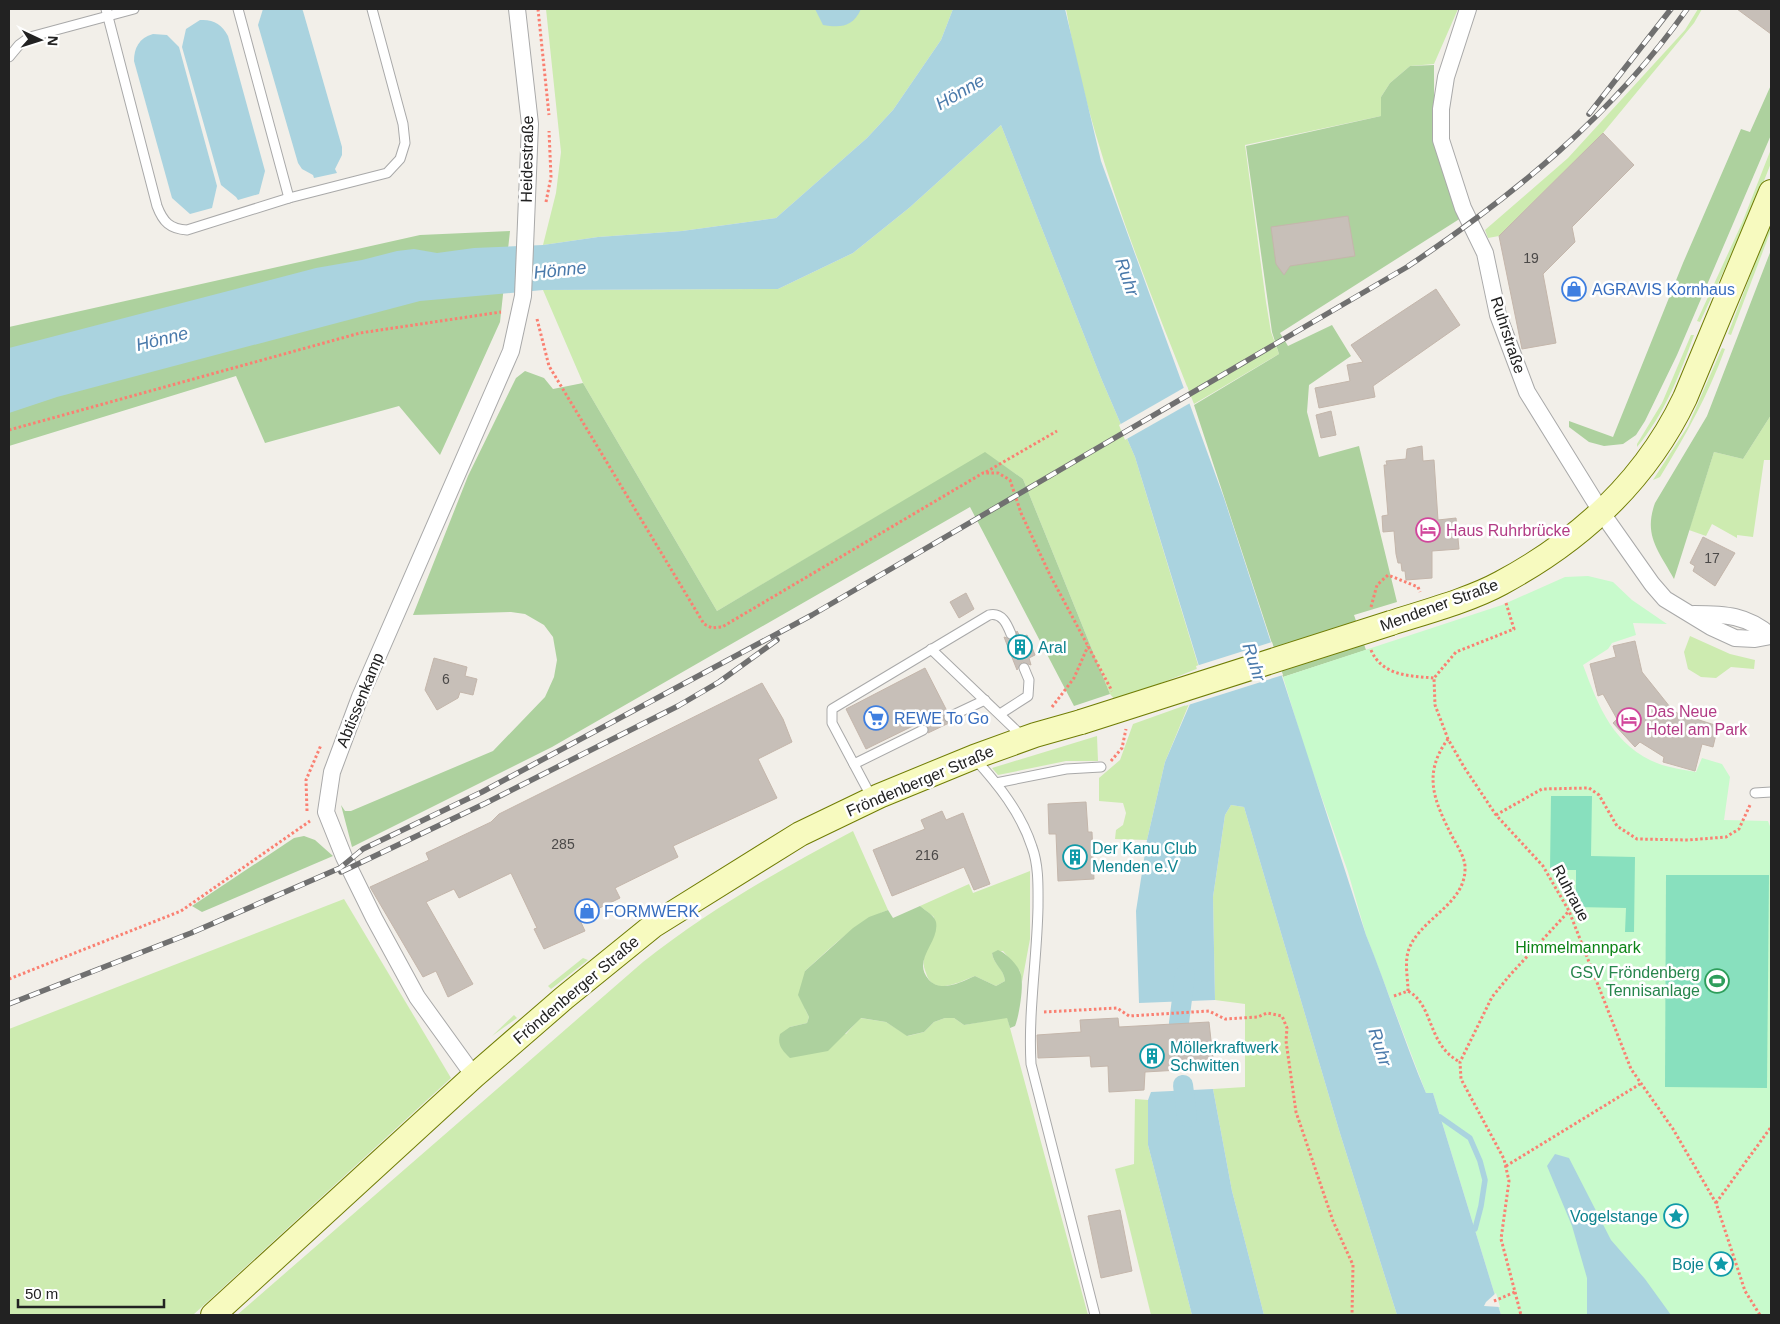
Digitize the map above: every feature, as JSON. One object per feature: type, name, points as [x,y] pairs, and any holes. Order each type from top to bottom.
[{"type":"main road","name":"Mendener Straße","points":[[1253,667],[1428,611],[1501,583],[1573,537],[1602,513],[1646,465],[1669,432],[1771,192]]},
{"type":"main road","name":"Fröndenberger Straße","points":[[213,1315],[474,1076],[564,998],[654,925],[800,834],[873,799],[974,757],[1253,667]]},
{"type":"street","name":"Heidestraße","points":[[517,9],[530,124],[522,303]]},
{"type":"street","name":"Ruhrstraße","points":[[1468,9],[1446,77],[1441,109],[1441,140],[1463,208],[1485,253],[1498,315],[1527,392],[1602,513],[1652,584],[1665,599],[1694,614],[1715,614],[1742,618],[1758,624],[1771,636]]},
{"type":"street","name":"Abtissenkamp","points":[[326,812],[332,772],[360,696],[511,351],[522,303]]},
{"type":"street","points":[[326,812],[344,857],[374,918],[417,997],[474,1076]]},
{"type":"lane","points":[[9,57],[18,45],[30,37],[107,12],[134,9]]},
{"type":"lane","points":[[238,9],[289,198]]},
{"type":"lane","points":[[107,12],[157,206],[162,219],[173,229],[186,230],[289,198],[387,173],[400,159],[405,143],[403,124],[372,9]]},
{"type":"lane","points":[[873,799],[832,723],[832,709],[931,649],[994,614],[1005,621],[1011,634]]},
{"type":"lane","points":[[931,649],[1025,739]]},
{"type":"lane","points":[[1000,714],[1028,696],[1029,680],[1024,668]]},
{"type":"lane","points":[[949,717],[984,700]]},
{"type":"lane","points":[[854,764],[923,730]]},
{"type":"lane","points":[[974,757],[996,783],[1024,825],[1033,849],[1038,880],[1037,953],[1029,1032],[1031,1064],[1095,1315]]},
{"type":"lane","points":[[996,783],[1066,769],[1101,767]]},
{"type":"lane","points":[[1755,793],[1771,792]]},
{"type":"path","points":[[9,430],[360,333],[522,303],[537,318],[549,366],[702,622],[712,628],[722,627],[1057,431]]},
{"type":"path","points":[[983,473],[998,473],[1010,480],[1021,513],[1050,575],[1088,645],[1074,678],[1048,714]]},
{"type":"path","points":[[1373,596],[1377,585],[1388,575],[1418,587],[1428,611]]},
{"type":"path","points":[[1370,646],[1375,660],[1397,675],[1434,678],[1456,652],[1514,629],[1501,583]]},
{"type":"path","name":"Ruhraue","points":[[1434,678],[1434,705],[1448,739],[1496,815],[1543,866],[1569,912],[1630,1069],[1673,1129],[1716,1203],[1745,1291],[1760,1315]]},
{"type":"path","points":[[1408,991],[1406,960],[1413,940],[1459,891],[1465,875],[1465,866],[1458,846],[1436,800],[1432,772],[1437,753],[1448,739]]},
{"type":"path","points":[[1496,815],[1542,789],[1589,788],[1599,796],[1617,826],[1637,838],[1688,840],[1726,837],[1740,828],[1755,793]]},
{"type":"path","points":[[9,978],[181,911],[326,812]]},
{"type":"path","points":[[1521,1315],[1501,1239],[1509,1181],[1506,1166],[1490,1131],[1461,1079],[1460,1062],[1492,998],[1510,975],[1569,912]]},
{"type":"path","points":[[1394,996],[1408,991],[1415,995],[1444,1050],[1460,1062]]},
{"type":"path","points":[[1031,1013],[1118,1008],[1129,1016],[1209,1011],[1225,1019],[1258,1017],[1267,1013],[1282,1016],[1287,1028],[1286,1042],[1296,1112],[1334,1221],[1353,1265],[1352,1315]]},
{"type":"path","points":[[1506,1166],[1640,1084]]},
{"type":"path","points":[[1716,1203],[1771,1128]]},
{"type":"path","points":[[1494,1300],[1515,1292]]},
{"type":"green space","points":[[546,9],[953,9],[941,40],[893,110],[867,138],[776,218],[682,231],[598,237],[543,245],[556,193],[561,152]]},
{"type":"green space","points":[[1066,9],[1458,9],[1434,64],[1410,66],[1390,83],[1381,97],[1381,116],[1245,145],[1266,302],[1271,332],[1279,354],[1194,404],[1120,210],[1089,110],[1076,60]]},
{"type":"green space","points":[[1698,9],[1702,9],[1694,23],[1603,133],[1499,236],[1488,238],[1485,230],[1568,158],[1685,30]]},
{"type":"green space","points":[[1434,65],[1434,142],[1446,182],[1461,218],[1280,333],[1288,346],[1332,325],[1351,356],[1309,385],[1307,412],[1319,457],[1359,446],[1397,602],[1354,615],[1366,650],[1283,677],[1194,405],[1279,354],[1272,332],[1246,146],[1381,116],[1381,97],[1390,83],[1410,66]]},
{"type":"green space","points":[[1771,85],[1771,135],[1677,355],[1645,421],[1636,435],[1623,444],[1604,446],[1589,442],[1569,427],[1569,421],[1613,437],[1683,263],[1741,129],[1750,132]]},
{"type":"green space","points":[[1001,125],[1101,378],[1135,457],[1199,668],[1116,701],[1110,694],[1023,479],[985,453],[717,611],[583,383],[543,290],[778,289],[853,253],[909,208]]},
{"type":"green space","points":[[1771,149],[1771,163],[1756,201],[1700,322],[1697,321],[1742,223]]},
{"type":"green space","points":[[1771,221],[1771,230],[1731,335],[1728,334]]},
{"type":"green space","points":[[510,231],[500,322],[440,455],[399,406],[265,443],[236,376],[9,446],[9,327],[420,235]]},
{"type":"green space","points":[[1771,250],[1771,415],[1743,459],[1714,452],[1674,579],[1654,543],[1651,525],[1655,503],[1707,416]]},
{"type":"green space","points":[[1691,335],[1694,335],[1670,394],[1647,435],[1637,447],[1662,403]]},
{"type":"green space","points":[[1722,348],[1725,349],[1696,414],[1660,477],[1653,480],[1688,426]]},
{"type":"green space","points":[[525,371],[544,378],[553,389],[583,383],[717,611],[985,452],[1023,479],[1110,694],[1074,706],[970,507],[552,747],[352,847],[341,805],[345,811],[351,811],[493,751],[545,697],[554,677],[557,660],[553,637],[544,625],[525,614],[511,612],[413,615],[468,476],[516,378]]},
{"type":"green space","points":[[1771,415],[1771,460],[1764,460],[1753,537],[1737,535],[1737,538],[1712,524],[1706,536],[1689,530],[1714,452],[1743,459]]},
{"type":"green space","name":"Himmelmannpark","points":[[1588,576],[1613,582],[1632,600],[1667,624],[1633,623],[1636,635],[1612,643],[1608,649],[1583,665],[1595,696],[1610,725],[1620,737],[1645,758],[1662,765],[1696,772],[1702,758],[1722,764],[1730,777],[1724,820],[1768,821],[1771,829],[1771,1315],[1501,1315],[1433,1093],[1426,1093],[1366,935],[1348,872],[1305,750],[1283,677],[1502,605],[1565,577]]},
{"type":"green space","points":[[1690,636],[1730,654],[1755,660],[1754,669],[1731,667],[1716,678],[1701,677],[1688,669],[1684,652]]},
{"type":"green space","points":[[1189,704],[1165,762],[1147,840],[1115,839],[1116,830],[1123,825],[1126,813],[1123,803],[1099,801],[1099,778],[1120,760],[1133,724]]},
{"type":"green space","points":[[1097,736],[1098,761],[1066,761],[998,775],[992,768]]},
{"type":"green space","points":[[1551,796],[1592,796],[1591,856],[1635,857],[1634,932],[1625,932],[1626,908],[1576,907],[1576,870],[1550,870]]},
{"type":"green space","points":[[1231,805],[1244,807],[1339,1130],[1397,1315],[1264,1315],[1232,1191],[1213,1089],[1245,1087],[1245,1004],[1215,1000],[1213,897],[1225,815]]},
{"type":"green space","points":[[853,831],[888,910],[854,929],[805,971],[805,1009],[809,1017],[807,1023],[790,1027],[846,1034],[860,1018],[886,1022],[908,1036],[924,1032],[934,1022],[945,1018],[954,1018],[964,1025],[1007,1017],[1088,1315],[237,1315],[643,962],[719,908]]},
{"type":"green space","points":[[304,836],[315,840],[333,856],[202,912],[192,906],[294,838]]},
{"type":"green space","points":[[1030,871],[1030,939],[1022,982],[1020,971],[1003,951],[992,953],[994,960],[1003,973],[1005,981],[996,986],[975,976],[947,986],[934,984],[929,980],[924,961],[933,933],[934,917],[920,906],[969,884],[973,893]]},
{"type":"green space","name":"GSV Fröndenberg Tennisanlage","points":[[1666,875],[1769,875],[1767,1088],[1665,1087]]},
{"type":"green space","points":[[344,899],[451,1078],[193,1315],[9,1315],[9,1029]]},
{"type":"green space","points":[[920,906],[932,915],[936,922],[934,937],[924,958],[923,965],[924,973],[934,984],[939,986],[951,985],[975,976],[996,986],[1005,981],[1003,973],[994,960],[992,953],[998,950],[1001,951],[1014,962],[1019,969],[1022,983],[1021,999],[1015,1026],[1010,1028],[1007,1018],[964,1025],[954,1018],[945,1018],[934,1022],[924,1032],[907,1036],[886,1022],[861,1018],[828,1051],[790,1058],[781,1047],[779,1038],[780,1034],[790,1027],[807,1023],[809,1017],[798,995],[805,971],[853,928],[869,917],[888,910],[893,918]]},
{"type":"green space","points":[[583,958],[588,960],[551,989],[548,986]]},
{"type":"green space","points":[[514,1015],[517,1018],[492,1036]]},
{"type":"green space","points":[[1135,1099],[1148,1100],[1148,1145],[1192,1315],[1151,1315],[1115,1169],[1134,1164]]},
{"type":"water","points":[[263,9],[302,9],[303,11],[342,147],[342,155],[335,169],[337,173],[314,178],[313,175],[302,169],[298,163],[258,25]]},
{"type":"water","points":[[815,9],[861,9],[850,23],[835,26],[823,25]]},
{"type":"water","points":[[953,9],[1065,9],[1101,161],[1224,498],[1366,935],[1426,1093],[1433,1093],[1501,1315],[1397,1315],[1339,1130],[1244,807],[1231,805],[1225,815],[1213,897],[1215,1000],[1139,1003],[1136,911],[1147,840],[1165,762],[1202,676],[1135,457],[1101,378],[1001,125],[909,208],[853,253],[778,289],[543,290],[420,301],[57,397],[9,413],[9,348],[316,268],[414,249],[437,253],[474,248],[543,245],[598,237],[682,231],[776,218],[867,138],[893,110],[941,40]]},
{"type":"water","points":[[200,20],[209,20],[217,23],[228,36],[265,171],[259,194],[238,200],[221,185],[182,47],[186,29]]},
{"type":"water","points":[[153,34],[167,35],[179,47],[217,186],[212,208],[190,214],[172,198],[134,61],[138,44],[144,38]]},
{"type":"water","points":[[1213,1089],[1232,1191],[1264,1315],[1192,1315],[1148,1145],[1148,1100],[1151,1092]]},
{"type":"water","points":[[1555,1154],[1569,1158],[1611,1240],[1645,1279],[1671,1315],[1587,1315],[1587,1278],[1572,1226],[1547,1166]]},
{"type":"pier","points":[[1187,386],[1192,402],[1125,440],[1119,425]]},
{"type":"pier","points":[[1272,642],[1283,675],[1185,706],[1199,676],[1196,666]]},
{"type":"pier","points":[[1496,1293],[1500,1307],[1484,1306],[1486,1302]]},
{"type":"building","points":[[1737,9],[1771,9],[1771,34]]},
{"type":"building","points":[[1603,133],[1634,165],[1572,227],[1575,242],[1543,274],[1556,343],[1522,349],[1499,236]]},
{"type":"building","points":[[1348,216],[1355,256],[1290,266],[1284,275],[1276,264],[1271,227]]},
{"type":"building","points":[[1436,289],[1460,325],[1373,386],[1375,397],[1319,408],[1315,388],[1350,381],[1347,365],[1363,362],[1351,345]]},
{"type":"building","points":[[1331,411],[1336,435],[1321,438],[1316,415]]},
{"type":"building","points":[[1422,446],[1423,461],[1434,460],[1438,520],[1456,518],[1459,549],[1432,551],[1432,578],[1406,580],[1405,571],[1402,571],[1401,563],[1398,563],[1394,531],[1383,532],[1382,516],[1388,515],[1384,465],[1387,465],[1386,461],[1406,459],[1407,449]]},
{"type":"building","points":[[1703,537],[1735,553],[1715,586],[1693,571],[1695,566],[1690,563]]},
{"type":"building","points":[[966,593],[974,609],[959,618],[950,602]]},
{"type":"building","name":"Aral","points":[[1017,631],[1021,638],[1027,635],[1035,655],[1029,658],[1031,665],[1022,662],[1017,670],[1004,637],[1014,640]]},
{"type":"building","points":[[1635,641],[1642,672],[1674,712],[1718,726],[1713,747],[1702,744],[1695,771],[1663,762],[1664,757],[1640,742],[1635,747],[1613,723],[1617,719],[1603,694],[1598,696],[1590,664],[1616,657],[1613,646]]},
{"type":"building","points":[[434,658],[467,667],[465,676],[477,679],[473,695],[460,692],[458,698],[437,710],[425,690]]},
{"type":"building","points":[[925,668],[947,711],[943,719],[949,723],[928,733],[928,727],[919,723],[866,749],[846,709]]},
{"type":"building","points":[[762,683],[783,719],[792,742],[758,759],[777,798],[673,846],[678,857],[615,888],[620,898],[579,918],[585,931],[544,949],[534,929],[537,928],[511,873],[459,898],[454,889],[426,902],[473,984],[448,997],[436,971],[423,977],[370,887],[429,860],[426,853],[491,822],[499,814]]},
{"type":"building","name":"Der Kanu Club Menden e.V","points":[[1086,802],[1088,832],[1092,832],[1094,879],[1058,881],[1056,834],[1049,834],[1048,804]]},
{"type":"building","points":[[942,811],[946,820],[963,813],[990,884],[974,890],[964,867],[892,896],[873,850],[925,829],[921,820]]},
{"type":"building","name":"Möllerkraftwerk Schwitten","points":[[1118,1018],[1119,1027],[1209,1022],[1214,1068],[1145,1072],[1144,1090],[1109,1092],[1108,1066],[1091,1067],[1090,1056],[1038,1058],[1037,1035],[1081,1032],[1080,1020]]},
{"type":"building","points":[[1120,1210],[1132,1271],[1101,1278],[1088,1216]]},
{"type":"waterway","points":[[1179,1023],[1185,975]]},
{"type":"waterway","points":[[1183,1085],[1187,1117]]},
{"type":"waterway","points":[[1440,1117],[1470,1138],[1480,1161],[1485,1180],[1475,1229]]},
{"type":"railway","points":[[1589,114],[1671,9]]},
{"type":"railway","points":[[9,1004],[191,933],[340,868],[363,849],[482,792],[812,615],[1407,267],[1485,212],[1559,151],[1627,84],[1658,48],[1687,9]]},
{"type":"railway","points":[[341,872],[486,803],[678,706],[719,682],[777,640]]},
{"type":"place","name":"AGRAVIS Kornhaus","points":[[1574,289]]},
{"type":"place","name":"Haus Ruhrbrücke","points":[[1428,530]]},
{"type":"place","name":"Aral","points":[[1020,647]]},
{"type":"place","name":"REWE To Go","points":[[876,718]]},
{"type":"place","name":"Das Neue Hotel am Park","points":[[1629,720]]},
{"type":"place","name":"Der Kanu Club Menden e.V","points":[[1075,857]]},
{"type":"place","name":"FORMWERK","points":[[587,911]]},
{"type":"place","name":"GSV Fröndenberg Tennisanlage","points":[[1717,981]]},
{"type":"place","name":"Möllerkraftwerk Schwitten","points":[[1152,1056]]},
{"type":"place","name":"Vogelstange","points":[[1676,1216]]},
{"type":"place","name":"Boje","points":[[1721,1264]]},
{"type":"water label","name":"Hönne","points":[[960,92]]},
{"type":"water label","name":"Hönne","points":[[560,270]]},
{"type":"water label","name":"Ruhr","points":[[1127,277]]},
{"type":"water label","name":"Hönne","points":[[162,339]]},
{"type":"water label","name":"Ruhr","points":[[1254,662]]},
{"type":"water label","name":"Ruhr","points":[[1380,1047]]}]
